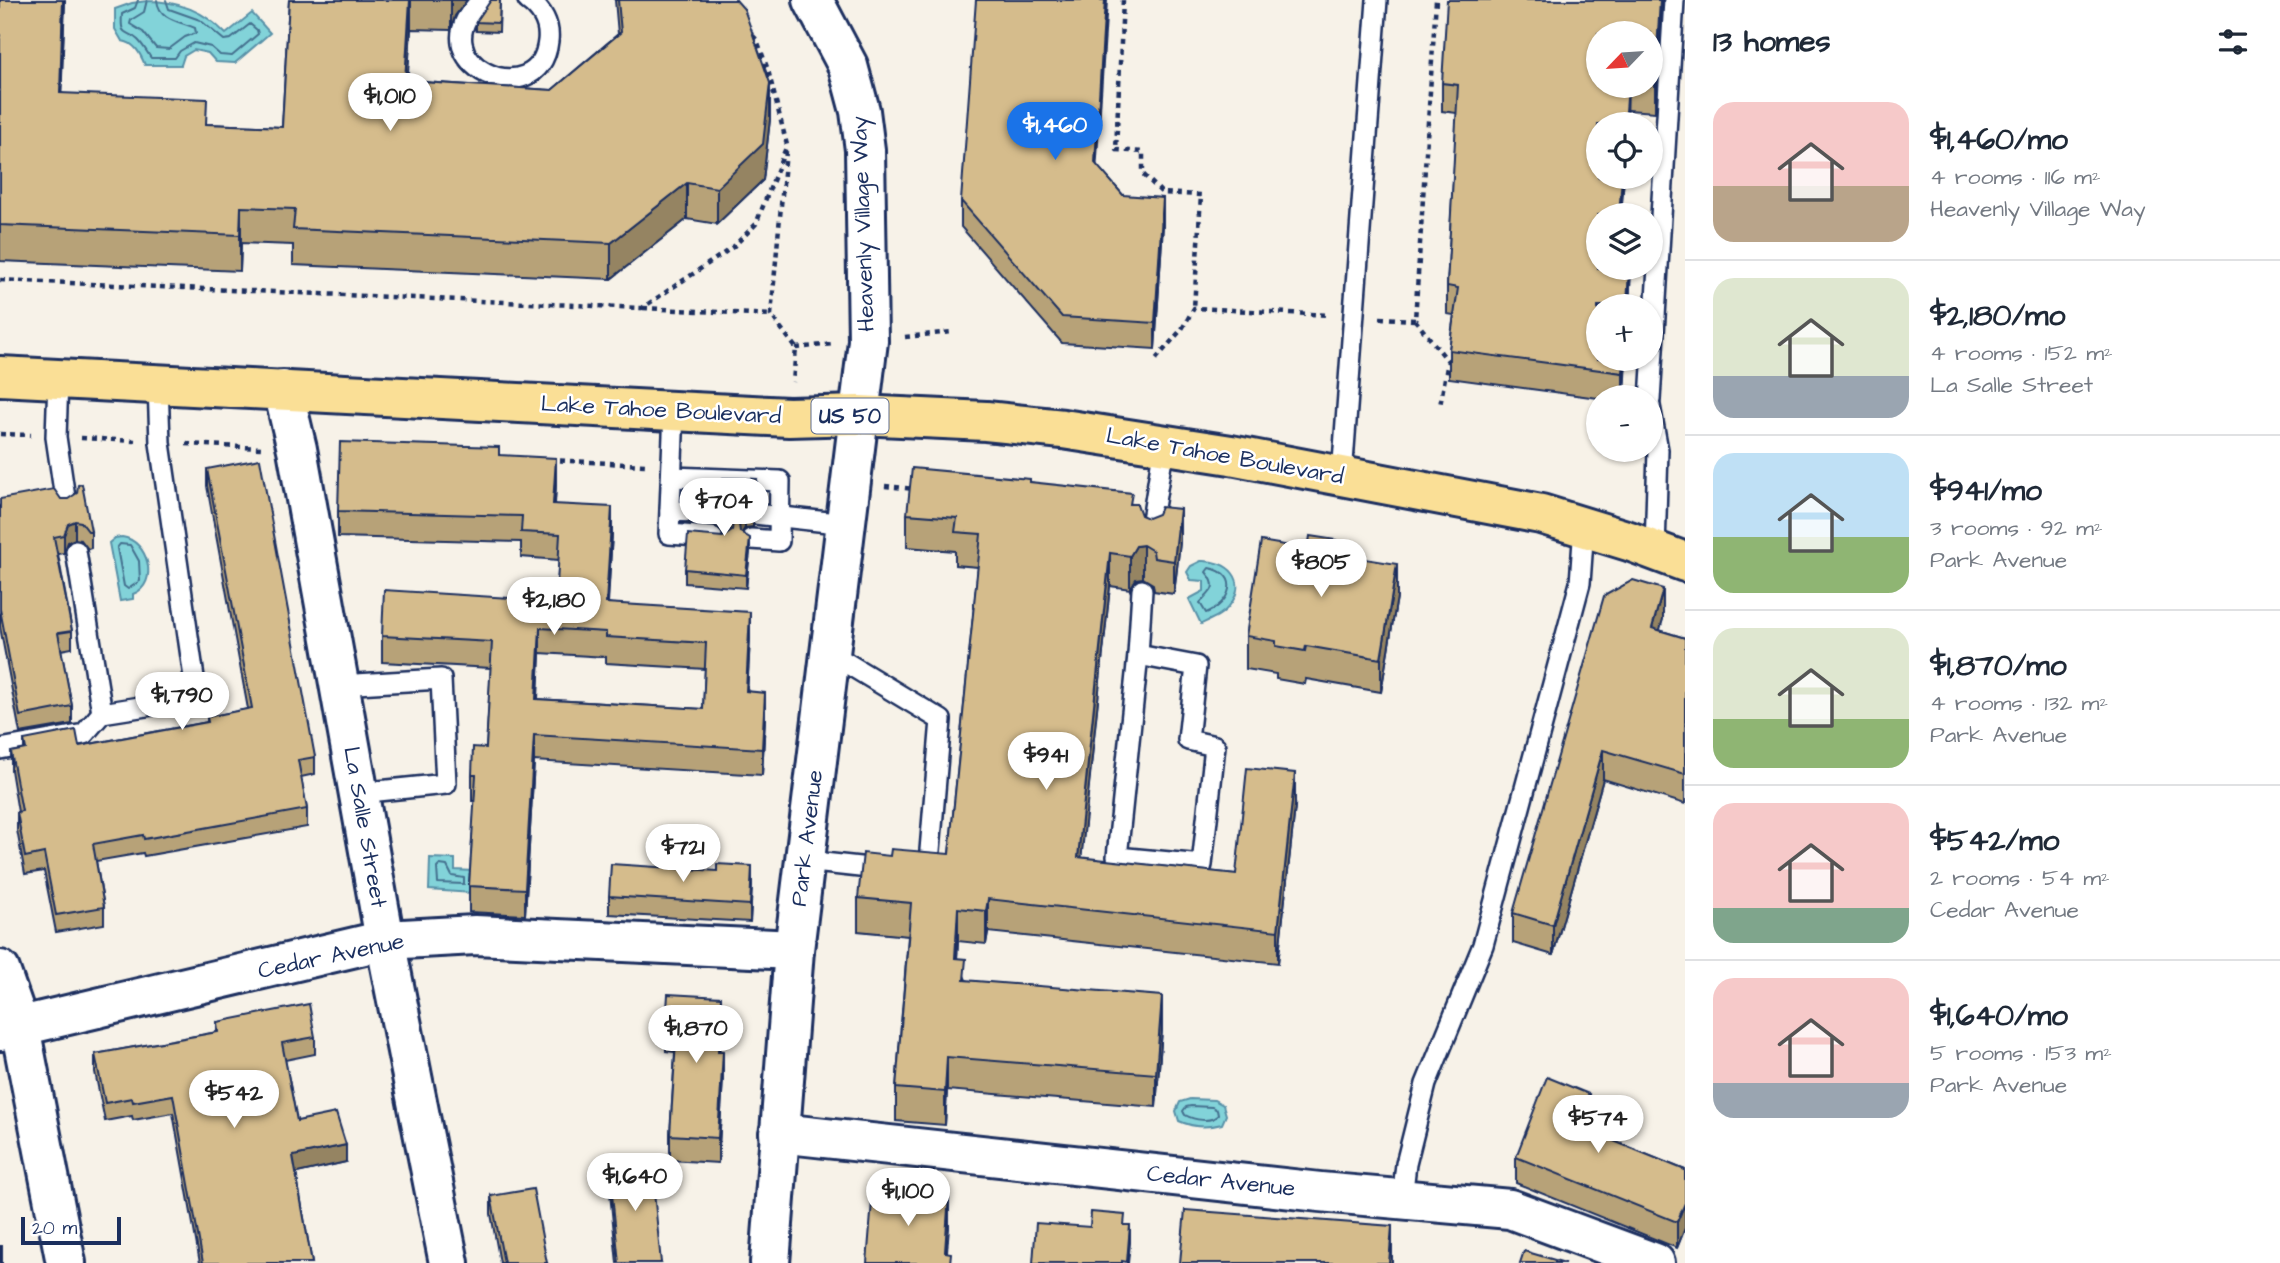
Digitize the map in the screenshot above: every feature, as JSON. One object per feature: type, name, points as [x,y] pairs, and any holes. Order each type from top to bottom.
[{"type":"highway","name":"Lake Tahoe Boulevard","points":[[0,376],[789,417],[859,415],[986,421],[1063,429],[1342,475],[1517,509],[1584,526],[1670,556]]},
{"type":"street","name":"Heavenly Village Way","points":[[813,0],[848,66],[860,111],[865,150],[868,341],[859,415]]},
{"type":"street","name":"La Salle Street","points":[[283,390],[297,449],[385,940],[449,1263]]},
{"type":"street","name":"Park Avenue","points":[[770,1263],[794,950],[859,415]]},
{"type":"street","name":"Cedar Avenue","points":[[10,1029],[385,940],[475,935],[794,950]]},
{"type":"street","points":[[0,970],[10,1029],[66,1263]]},
{"type":"street","name":"Cedar Avenue","points":[[779,1133],[1510,1209],[1652,1262]]},
{"type":"lane","points":[[482,0],[464,23],[465,52],[473,65],[484,73],[496,78],[510,79],[535,68],[548,45],[549,31],[536,2]]},
{"type":"lane","points":[[1342,475],[1377,0]]},
{"type":"lane","points":[[1651,385],[1674,0]]},
{"type":"lane","points":[[58,379],[56,437],[66,505]]},
{"type":"lane","points":[[0,749],[84,734],[102,713],[197,698],[160,443],[158,384]]},
{"type":"lane","points":[[674,411],[669,534],[722,538]]},
{"type":"lane","points":[[1149,539],[1164,445]]},
{"type":"lane","points":[[1659,462],[1670,556]]},
{"type":"lane","points":[[672,471],[780,481],[779,541],[751,539]]},
{"type":"lane","points":[[670,511],[722,513]]},
{"type":"lane","points":[[755,514],[846,524]]},
{"type":"lane","points":[[1402,1199],[1406,1164],[1426,1084],[1483,945],[1580,583],[1584,526]]},
{"type":"lane","points":[[76,551],[102,713]]},
{"type":"lane","points":[[1138,655],[1196,666],[1188,740],[1215,746],[1202,865],[1116,858],[1138,655],[1142,590]]},
{"type":"lane","points":[[805,861],[928,874],[942,720],[830,653]]},
{"type":"lane","points":[[339,685],[441,679],[446,784],[359,793]]},
{"type":"path","points":[[1123,0],[1116,150],[1143,152],[1143,174],[1162,193],[1201,195],[1194,307]]},
{"type":"path","points":[[749,32],[757,40],[768,70],[787,145],[771,315],[796,348],[789,417]]},
{"type":"path","points":[[642,308],[733,247],[756,224],[787,145]]},
{"type":"path","points":[[0,280],[771,315]]},
{"type":"path","points":[[1415,320],[1448,361],[1440,406]]},
{"type":"path","points":[[0,434],[297,449]]},
{"type":"path","points":[[547,460],[672,471]]},
{"type":"water","points":[[147,1],[180,5],[200,13],[226,34],[252,13],[270,33],[235,63],[216,62],[208,53],[194,50],[184,56],[181,65],[145,65],[136,49],[122,41],[115,29],[115,9]]},
{"type":"water","points":[[122,537],[131,540],[144,554],[148,572],[146,581],[141,589],[133,594],[133,599],[120,601],[109,543]]},
{"type":"water","points":[[1201,561],[1227,568],[1233,573],[1237,587],[1227,608],[1201,624],[1189,599],[1204,591],[1204,581],[1191,580],[1187,572],[1191,566]]},
{"type":"water","points":[[430,858],[455,859],[455,870],[473,871],[472,893],[429,890]]},
{"type":"water","points":[[1190,1099],[1214,1100],[1223,1105],[1226,1115],[1222,1124],[1200,1126],[1179,1121],[1176,1111],[1180,1102]]},
{"type":"building","points":[[0,0],[63,0],[60,93],[207,99],[206,124],[282,127],[289,0],[410,0],[405,81],[552,90],[621,32],[618,0],[736,0],[744,9],[770,83],[763,144],[717,188],[687,183],[611,243],[293,229],[295,209],[241,207],[240,235],[0,225]]},
{"type":"building","points":[[491,0],[500,0],[499,23],[476,22]]},
{"type":"building","points":[[976,0],[1105,0],[1095,163],[1123,195],[1163,198],[1155,323],[1062,317],[961,201]]},
{"type":"building","points":[[1447,0],[1660,0],[1659,21],[1586,21],[1586,98],[1627,98],[1626,112],[1586,112],[1586,189],[1621,189],[1620,203],[1586,203],[1586,280],[1628,280],[1628,294],[1586,294],[1586,368],[1449,350],[1458,288],[1447,286],[1458,85],[1442,83]]},
{"type":"building","points":[[340,442],[499,447],[499,455],[556,458],[553,504],[612,507],[606,603],[750,612],[746,691],[765,693],[762,749],[534,735],[525,889],[469,886],[476,775],[472,775],[473,747],[486,748],[492,642],[382,636],[384,590],[556,601],[560,534],[521,532],[522,516],[338,511]],"holes":[[[540,628],[606,632],[606,637],[706,643],[703,709],[536,699]]]},
{"type":"building","points":[[260,459],[315,757],[298,760],[307,809],[144,839],[143,835],[93,844],[104,907],[56,915],[44,853],[25,857],[17,812],[22,811],[11,752],[26,749],[24,740],[76,730],[79,746],[208,722],[207,717],[252,708],[207,469]]},
{"type":"building","points":[[912,468],[1030,479],[1030,482],[1132,493],[1130,504],[1137,504],[1141,515],[1148,518],[1158,514],[1161,507],[1180,509],[1174,561],[1154,558],[1153,551],[1143,545],[1136,546],[1130,556],[1110,553],[1078,857],[1236,874],[1247,768],[1295,773],[1278,931],[988,899],[986,911],[958,908],[955,958],[966,959],[964,980],[1162,996],[1156,1074],[947,1057],[945,1092],[896,1088],[911,903],[858,898],[863,853],[890,856],[891,849],[949,854],[981,534],[955,532],[957,518],[907,514]]},
{"type":"building","points":[[723,478],[757,479],[756,489],[749,490],[743,499],[744,506],[753,514],[745,515],[739,524],[740,532],[750,538],[746,575],[685,569],[688,534],[723,537],[732,531],[733,519],[722,512],[733,506],[733,495],[722,488]]},
{"type":"building","points":[[82,484],[91,531],[81,522],[75,521],[68,524],[64,535],[54,537],[72,631],[58,633],[72,706],[20,716],[0,609],[0,499],[54,489],[61,499],[68,499],[77,493],[78,485]]},
{"type":"building","points":[[1310,536],[1336,540],[1334,554],[1397,564],[1381,659],[1306,646],[1305,651],[1276,646],[1276,641],[1246,636],[1261,541],[1308,549]]},
{"type":"building","points":[[1633,580],[1663,589],[1652,628],[1685,638],[1685,774],[1603,750],[1553,925],[1513,913],[1604,596]]},
{"type":"building","points":[[611,864],[717,871],[717,864],[752,866],[750,905],[609,896]]},
{"type":"building","points":[[668,994],[721,997],[718,1051],[723,1051],[718,1138],[670,1135],[677,1026],[666,1026]]},
{"type":"building","points":[[309,1004],[315,1037],[282,1043],[297,1121],[336,1113],[346,1145],[293,1156],[312,1263],[203,1263],[173,1095],[133,1102],[132,1098],[105,1103],[95,1054],[218,1032],[217,1022]]},
{"type":"building","points":[[1547,1077],[1589,1094],[1578,1121],[1613,1135],[1611,1140],[1685,1170],[1685,1203],[1677,1222],[1516,1157]]},
{"type":"building","points":[[651,1162],[661,1263],[619,1263],[609,1165]]},
{"type":"building","points":[[533,1189],[547,1263],[504,1263],[491,1196]]},
{"type":"building","points":[[873,1189],[949,1194],[945,1252],[951,1253],[950,1263],[867,1263]]},
{"type":"building","points":[[1185,1210],[1392,1226],[1389,1263],[1180,1263]]},
{"type":"building","points":[[1091,1212],[1125,1215],[1124,1225],[1130,1225],[1127,1262],[1033,1263],[1036,1223],[1090,1227]]},
{"type":"building","points":[[1524,1251],[1565,1263],[1520,1263]]}]
